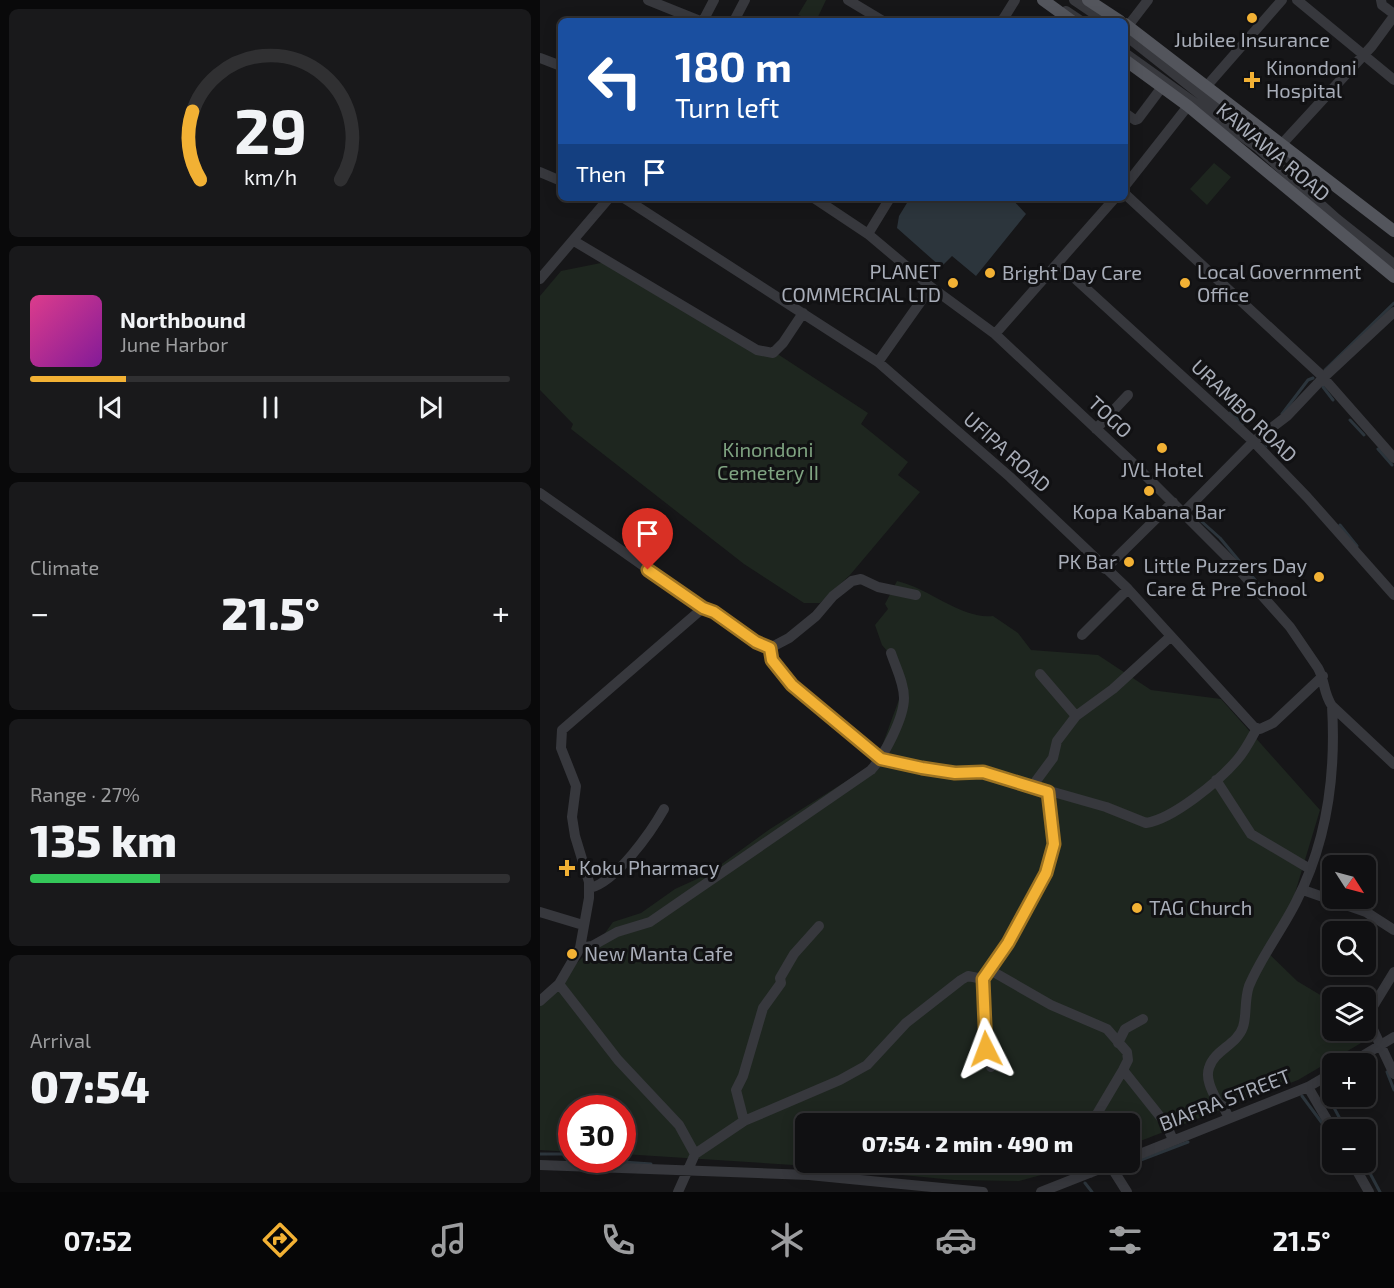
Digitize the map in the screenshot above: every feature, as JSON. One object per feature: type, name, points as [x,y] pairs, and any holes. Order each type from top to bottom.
[{"type":"main road","points":[[1043,0],[1068,18]]},
{"type":"main road","name":"KAWAWA ROAD","points":[[1088,0],[1113,18]]},
{"type":"main road","name":"KAWAWA ROAD","points":[[1128,29],[1394,231]]},
{"type":"main road","name":"KAWAWA ROAD","points":[[1128,62],[1188,106],[1394,277]]},
{"type":"street","points":[[648,0],[693,18]]},
{"type":"street","points":[[703,18],[714,0]]},
{"type":"street","points":[[736,18],[745,0]]},
{"type":"street","points":[[848,0],[878,18]]},
{"type":"street","points":[[1004,18],[1015,0]]},
{"type":"street","points":[[1052,0],[1077,18]]},
{"type":"street","points":[[1074,0],[1101,18]]},
{"type":"street","points":[[1128,23],[1148,0]]},
{"type":"street","points":[[1205,88],[1282,0]]},
{"type":"street","points":[[1297,0],[1394,80]]},
{"type":"street","points":[[1281,145],[1363,56],[1394,15],[1382,5],[1381,0]]},
{"type":"street","name":"KAWAWA ROAD","points":[[1128,30],[1220,110],[1332,188],[1394,237]]},
{"type":"street","name":"KAWAWA ROAD","points":[[1128,55],[1258,148],[1337,219],[1394,264]]},
{"type":"street","points":[[540,58],[558,65]]},
{"type":"street","points":[[1128,114],[1135,120],[1138,119],[1162,87]]},
{"type":"street","points":[[1128,182],[1188,106]]},
{"type":"street","points":[[540,172],[558,180]]},
{"type":"street","points":[[1128,197],[1323,378],[1394,458]]},
{"type":"street","points":[[540,279],[545,266],[574,241],[605,201]]},
{"type":"street","name":"UFIPA ROAD","points":[[629,201],[878,363],[1010,477],[1128,589],[1170,637],[1257,728]]},
{"type":"street","name":"TOGO","points":[[818,201],[868,234],[932,287],[995,334],[1173,502],[1277,611],[1323,676],[1325,695],[1332,706]]},
{"type":"street","points":[[868,234],[888,201]]},
{"type":"street","points":[[995,334],[1112,201]]},
{"type":"street","points":[[574,241],[757,350],[773,353],[783,343],[803,313]]},
{"type":"street","name":"URAMBO ROAD","points":[[1058,263],[1253,442],[1307,497],[1394,595]]},
{"type":"street","points":[[878,363],[932,287]]},
{"type":"street","points":[[1183,513],[1253,442],[1287,416],[1323,378],[1392,317]]},
{"type":"street","points":[[1096,429],[1128,395]]},
{"type":"street","points":[[540,493],[703,608],[714,612],[746,636],[770,648]]},
{"type":"street","points":[[1105,569],[1173,502]]},
{"type":"street","points":[[770,648],[789,638],[816,616],[833,596],[852,580],[861,579],[878,587],[916,595]]},
{"type":"street","points":[[1082,635],[1128,589]]},
{"type":"street","points":[[540,1001],[559,984],[580,948],[590,888],[577,848],[572,817],[576,786],[561,748],[562,730],[703,608]]},
{"type":"street","points":[[1035,789],[1036,781],[1053,758],[1057,741],[1076,716],[1113,689],[1170,637]]},
{"type":"street","points":[[770,648],[772,660],[792,685],[881,759],[925,769],[983,772],[1035,789],[1106,807],[1146,823],[1168,814],[1216,780],[1239,758],[1257,728],[1273,723],[1323,676]]},
{"type":"street","points":[[580,948],[592,946],[617,932],[650,922],[860,779],[881,759],[903,712],[903,685],[891,653]]},
{"type":"street","points":[[1041,674],[1076,716]]},
{"type":"street","points":[[1332,706],[1394,764]]},
{"type":"street","points":[[1228,1118],[1223,1106],[1218,1103],[1209,1081],[1208,1069],[1240,1034],[1244,1025],[1246,997],[1253,978],[1302,890],[1310,869],[1329,803],[1333,757],[1332,706]]},
{"type":"street","points":[[1216,780],[1251,834],[1310,869]]},
{"type":"street","points":[[991,1067],[983,1034],[986,975],[1036,894],[1051,857],[1053,824],[1048,792]]},
{"type":"street","points":[[590,888],[606,882],[642,843],[664,809]]},
{"type":"street","points":[[1302,890],[1366,912],[1394,930]]},
{"type":"street","points":[[540,912],[583,925]]},
{"type":"street","points":[[744,1121],[736,1089],[743,1076],[764,1008],[781,983],[780,978],[794,954],[819,926]]},
{"type":"street","points":[[1394,972],[1369,1013],[1369,1021],[1394,1074]]},
{"type":"street","points":[[678,1192],[695,1154],[744,1121],[855,1073],[873,1060],[882,1047],[906,1023],[968,976],[986,975],[1107,1029],[1128,1054],[1124,1070],[1098,1113]]},
{"type":"street","points":[[559,984],[618,1060],[679,1125],[695,1154]]},
{"type":"street","points":[[1118,1043],[1125,1029],[1143,1019]]},
{"type":"street","points":[[1367,1053],[1394,1037]]},
{"type":"street","points":[[1124,1070],[1166,1124],[1173,1140]]},
{"type":"street","name":"BIAFRA STREET","points":[[1140,1154],[1308,1087],[1322,1079]]},
{"type":"street","points":[[1308,1087],[1327,1119]]},
{"type":"street","points":[[540,1165],[809,1175],[983,1192]]},
{"type":"street","points":[[1041,1192],[1090,1173]]},
{"type":"street","points":[[1118,1173],[1127,1192]]},
{"type":"street","points":[[1358,1173],[1369,1192]]},
{"type":"green space","points":[[807,0],[826,0],[817,18],[798,15]]},
{"type":"green space","points":[[1214,163],[1231,177],[1207,205],[1190,189]]},
{"type":"green space","name":"Kinondoni Cemetery II","points":[[606,262],[762,355],[776,353],[868,413],[861,424],[908,462],[898,475],[920,492],[850,575],[820,603],[804,603],[744,564],[571,429],[573,424],[540,390],[540,296],[561,271]]},
{"type":"green space","points":[[897,581],[922,590],[969,613],[993,616],[1018,633],[1031,650],[1098,655],[1151,690],[1221,699],[1320,810],[1292,903],[1265,950],[1297,981],[1322,996],[1322,1041],[1364,1041],[1344,1053],[1322,1053],[1322,1066],[1298,1080],[1140,1141],[1140,1113],[795,1113],[795,1165],[636,1155],[636,1095],[558,1095],[558,1151],[540,1150],[540,1000],[600,940],[613,922],[641,913],[675,889],[708,874],[770,829],[864,770],[878,757],[901,694],[888,652],[882,645],[875,625],[888,609],[885,604]]},
{"type":"green space","points":[[882,1173],[1048,1173],[1019,1181],[954,1180]]},
{"type":"shaded area","points":[[908,201],[1014,201],[1026,214],[976,276],[952,256],[941,267],[897,228],[899,216]]},
{"type":"waterway","points":[[1325,370],[1394,303]]},
{"type":"waterway","points":[[1282,414],[1308,380],[1313,378]]},
{"type":"waterway","points":[[1323,387],[1333,400]]},
{"type":"waterway","points":[[1230,413],[1243,424]]},
{"type":"waterway","points":[[1350,420],[1364,435]]},
{"type":"waterway","points":[[1378,449],[1392,465]]},
{"type":"waterway","points":[[1200,520],[1220,538],[1261,587]]},
{"type":"waterway","points":[[1340,525],[1357,546]]},
{"type":"waterway","points":[[1387,1072],[1394,1090]]},
{"type":"waterway","points":[[1302,1096],[1322,1123]]},
{"type":"waterway","points":[[1334,1107],[1340,1119]]},
{"type":"waterway","points":[[1140,1160],[1188,1142]]},
{"type":"waterway","points":[[540,1154],[558,1154]]},
{"type":"waterway","points":[[636,1163],[651,1164]]},
{"type":"waterway","points":[[1370,1173],[1380,1192]]},
{"type":"waterway","points":[[1085,1183],[1092,1192]]},
{"type":"place","name":"Jubilee Insurance","points":[[1252,18]]},
{"type":"place","name":"Kinondoni Hospital","points":[[1252,80]]},
{"type":"place","name":"Bright Day Care","points":[[990,273]]},
{"type":"place","name":"PLANET COMMERCIAL LTD","points":[[953,283]]},
{"type":"place","name":"Local Government Office","points":[[1185,283]]},
{"type":"place","name":"JVL Hotel","points":[[1162,448]]},
{"type":"place","name":"Kopa Kabana Bar","points":[[1149,491]]},
{"type":"place","name":"PK Bar","points":[[1129,562]]},
{"type":"place","name":"Little Puzzers Day Care & Pre School","points":[[1319,577]]},
{"type":"place","name":"Koku Pharmacy","points":[[567,868]]},
{"type":"place","name":"TAG Church","points":[[1137,908]]},
{"type":"place","name":"New Manta Cafe","points":[[572,954]]},
{"type":"route","points":[[648,570],[703,608],[714,612],[737,630],[770,648],[772,660],[792,685],[881,759],[905,766],[955,773],[983,772],[1048,792],[1054,844],[1046,873],[1008,943],[983,979],[981,987],[986,1049]]}]
